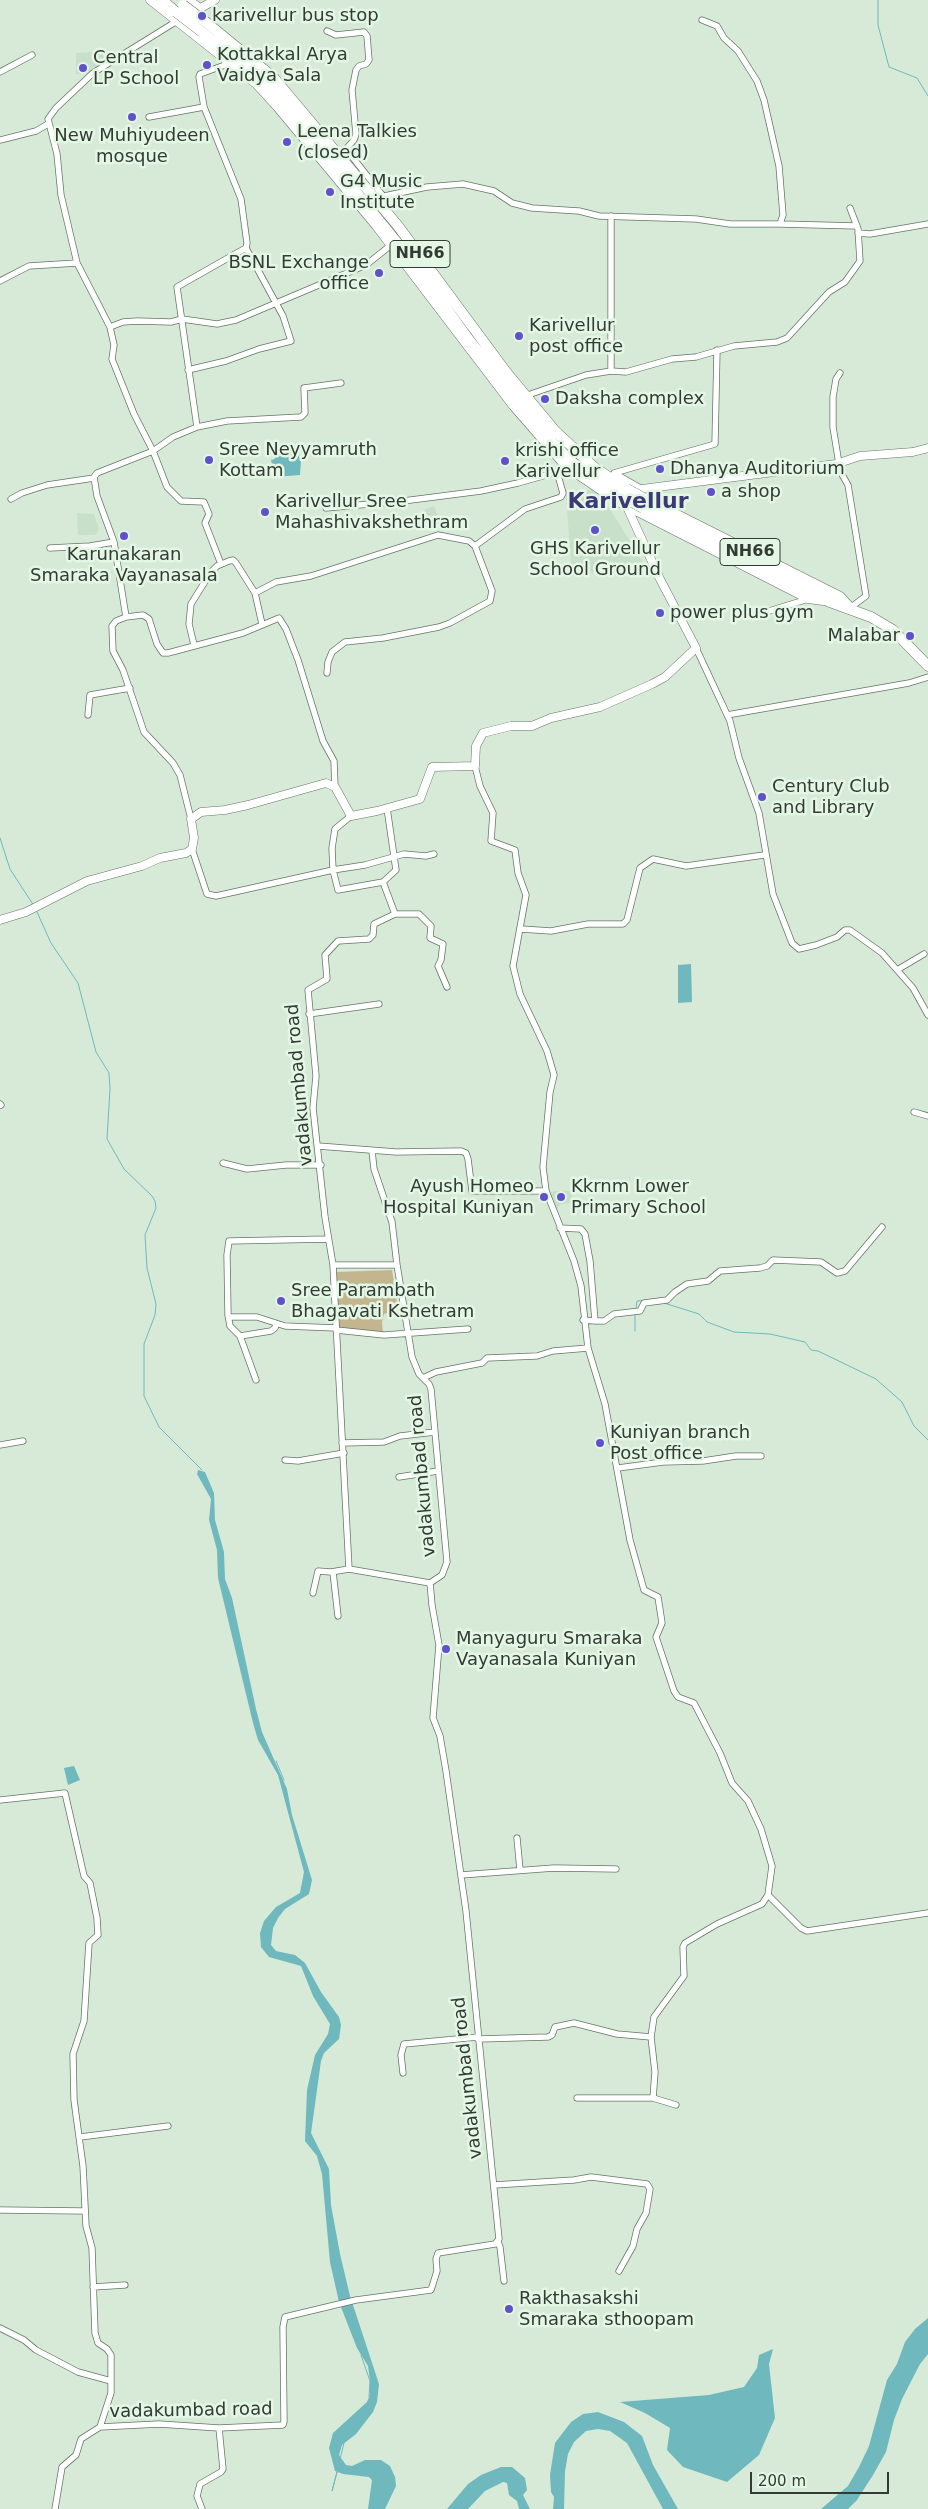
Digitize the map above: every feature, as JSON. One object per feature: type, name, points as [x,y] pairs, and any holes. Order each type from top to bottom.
[{"type":"highway","name":"NH66","points":[[162,0],[180,8],[273,77],[379,197],[525,396],[575,451],[624,493]]},
{"type":"highway","name":"NH66","points":[[204,27],[264,82],[416,266],[469,340],[549,439],[572,462],[624,493],[830,602],[850,608],[893,630],[928,666]]},
{"type":"highway","name":"NH66","points":[[645,504],[840,597],[850,608]]},
{"type":"street","points":[[150,0],[180,8],[200,8],[215,0]]},
{"type":"street","points":[[180,8],[256,84],[377,221],[391,245],[478,362],[543,443],[566,467],[627,507],[808,599],[830,602]]},
{"type":"street","points":[[200,8],[180,8],[93,73],[50,114],[48,124],[57,154],[61,195],[77,263],[110,327],[114,345],[112,359],[134,414],[153,450],[170,491],[181,501],[204,502],[209,514],[206,522],[208,534],[221,564]]},
{"type":"street","points":[[702,20],[717,26],[724,38],[738,50],[756,81],[764,100],[779,166],[783,215],[780,224]]},
{"type":"street","points":[[328,32],[336,35],[364,32],[368,36],[369,60],[356,70],[352,90],[356,134],[354,140],[346,149],[379,197],[422,188],[463,184],[494,191],[512,203],[521,206],[611,216],[696,218],[730,224],[780,224],[858,229],[870,234],[928,224]]},
{"type":"street","points":[[0,72],[32,55]]},
{"type":"street","points":[[188,370],[226,361],[259,349],[289,343],[291,338],[246,248],[241,199],[204,107],[200,74],[225,64]]},
{"type":"street","points":[[149,116],[204,107]]},
{"type":"street","points":[[0,140],[36,131],[48,124]]},
{"type":"street","points":[[525,396],[586,375],[610,371],[626,372],[672,359],[696,356],[717,350],[763,344],[787,338],[829,292],[845,282],[860,261],[858,229],[850,208]]},
{"type":"street","points":[[610,371],[611,216]]},
{"type":"street","points":[[110,327],[123,322],[171,322],[182,319],[207,324],[236,320],[366,265],[391,245]]},
{"type":"street","points":[[197,427],[177,287],[246,248]]},
{"type":"street","points":[[0,281],[29,266],[77,263]]},
{"type":"street","points":[[717,350],[715,444],[614,473],[642,489],[837,464],[860,456],[913,452],[928,448]]},
{"type":"street","points":[[840,373],[836,379],[833,397],[833,427],[837,464],[848,485],[866,596],[850,608]]},
{"type":"street","points":[[126,618],[114,542],[97,496],[94,478],[97,473],[153,450],[179,434],[197,427],[227,421],[301,417],[305,412],[304,388],[342,383]]},
{"type":"street","points":[[326,508],[502,487],[557,472],[566,467]]},
{"type":"street","points":[[476,546],[525,509],[561,497],[563,493],[557,472]]},
{"type":"street","points":[[11,499],[22,493],[47,485],[94,478]]},
{"type":"street","points":[[627,507],[642,489]]},
{"type":"street","points":[[627,507],[728,715],[739,758],[759,813],[764,855],[773,894],[792,943],[799,949],[816,945],[837,937],[845,930],[850,930],[882,953],[913,988],[928,1015]]},
{"type":"street","points":[[255,593],[276,582],[311,576],[438,535],[469,540],[476,546],[492,591],[490,601],[439,627],[383,638],[345,642],[332,652],[328,662],[327,673]]},
{"type":"street","points":[[50,548],[90,546],[114,542]]},
{"type":"street","points":[[194,645],[189,624],[192,604],[211,572],[221,564],[233,560],[255,593],[262,624]]},
{"type":"street","points":[[753,616],[808,599]]},
{"type":"street","points":[[351,816],[335,787],[334,761],[323,741],[298,660],[286,629],[278,618],[224,639],[194,645],[168,654],[163,653],[157,644],[149,619],[143,615],[116,621],[111,632],[113,651],[130,688],[144,732],[173,763],[180,775],[191,819],[194,838],[192,849],[207,894],[216,896],[263,888],[333,870],[366,866],[404,854],[426,856],[434,854]]},
{"type":"street","points":[[653,2098],[656,2072],[651,2038],[654,2017],[684,1976],[683,1947],[685,1943],[717,1924],[762,1904],[768,1895],[772,1866],[761,1829],[748,1800],[732,1783],[720,1753],[694,1703],[678,1697],[674,1691],[656,1637],[662,1623],[658,1597],[644,1590],[630,1540],[605,1404],[588,1348],[583,1320],[581,1286],[546,1191],[543,1167],[550,1092],[554,1074],[547,1051],[520,994],[513,966],[526,895],[518,873],[515,850],[490,841],[493,813],[480,786],[474,766],[476,746],[483,733],[511,726],[532,726],[551,718],[613,702],[665,677],[696,648]]},
{"type":"street","points":[[728,715],[908,683],[928,677]]},
{"type":"street","points":[[88,715],[90,695],[130,688]]},
{"type":"street","points":[[387,808],[396,870],[383,882],[338,890],[333,870],[332,848],[335,829],[351,816],[420,799],[432,767],[474,766]]},
{"type":"street","points":[[191,819],[200,812],[248,805],[316,785],[326,783],[335,787]]},
{"type":"street","points":[[0,920],[26,912],[87,881],[142,866],[160,858],[186,853],[192,849]]},
{"type":"street","points":[[521,929],[551,932],[588,924],[623,924],[628,920],[640,868],[653,859],[686,866],[764,855]]},
{"type":"street","points":[[383,882],[395,914],[419,914],[431,926],[430,938],[443,944],[441,960],[438,966],[447,987]]},
{"type":"street","name":"vadakumbad road","points":[[349,1569],[333,1265],[328,1238],[313,1108],[316,1076],[308,990],[326,979],[325,955],[338,941],[372,938],[374,924],[395,914]]},
{"type":"street","points":[[897,970],[924,954]]},
{"type":"street","points":[[309,1014],[379,1004]]},
{"type":"street","points":[[914,1112],[928,1116]]},
{"type":"street","points":[[318,1146],[372,1151],[461,1151],[466,1153],[472,1191],[546,1191]]},
{"type":"street","name":"vadakumbad road","points":[[0,1800],[65,1793],[84,1876],[90,1883],[94,1899],[98,1935],[89,1943],[84,2020],[73,2054],[74,2100],[80,2137],[84,2211],[92,2248],[95,2333],[98,2343],[103,2345],[111,2355],[111,2393],[100,2427],[159,2424],[219,2428],[282,2425],[284,2422],[284,2320],[289,2316],[356,2300],[431,2290],[437,2271],[436,2259],[438,2253],[498,2242],[494,2185],[461,1875],[440,1736],[433,1718],[439,1646],[430,1582],[442,1575],[447,1562],[431,1389],[415,1368],[407,1333],[392,1222],[374,1169],[372,1151]]},
{"type":"street","points":[[223,1163],[247,1169],[286,1165],[321,1165]]},
{"type":"street","points":[[583,1320],[604,1320],[614,1314],[640,1312],[644,1303],[667,1300],[687,1284],[708,1281],[720,1271],[760,1268],[767,1266],[773,1260],[821,1262],[837,1273],[845,1271],[882,1227]]},
{"type":"street","points":[[560,1228],[581,1229],[585,1234],[590,1261],[595,1321]]},
{"type":"street","points":[[256,1380],[240,1336],[230,1326],[226,1255],[229,1241],[328,1238]]},
{"type":"street","points":[[333,1265],[397,1265]]},
{"type":"street","points":[[228,1315],[230,1317],[257,1317],[276,1324],[384,1334],[468,1329]]},
{"type":"street","points":[[240,1336],[271,1331],[275,1328],[276,1324]]},
{"type":"street","points":[[423,1378],[436,1372],[482,1363],[492,1357],[536,1356],[553,1351],[588,1348]]},
{"type":"street","points":[[342,1443],[384,1442],[400,1436],[435,1432]]},
{"type":"street","points":[[0,1445],[23,1441]]},
{"type":"street","points":[[285,1460],[298,1460],[344,1453]]},
{"type":"street","points":[[618,1468],[663,1462],[703,1461],[736,1456],[761,1456]]},
{"type":"street","points":[[399,1476],[438,1471]]},
{"type":"street","points":[[313,1593],[318,1571],[334,1572],[349,1569],[430,1582]]},
{"type":"street","points":[[334,1572],[338,1616]]},
{"type":"street","points":[[517,1838],[520,1870]]},
{"type":"street","points":[[461,1875],[520,1870],[616,1869]]},
{"type":"street","points":[[768,1895],[801,1928],[807,1931],[928,1914]]},
{"type":"street","points":[[403,2073],[401,2055],[404,2044],[478,2038],[548,2037],[552,2035],[555,2027],[574,2022],[617,2034],[651,2038]]},
{"type":"street","points":[[577,2098],[653,2098],[676,2105]]},
{"type":"street","points":[[80,2137],[168,2126]]},
{"type":"street","points":[[494,2185],[574,2180],[591,2177],[647,2184],[650,2189],[646,2213],[637,2229],[633,2246],[619,2271]]},
{"type":"street","points":[[0,2210],[84,2211]]},
{"type":"street","points":[[498,2242],[504,2281]]},
{"type":"street","points":[[93,2287],[125,2285]]},
{"type":"street","points":[[0,2328],[13,2333],[36,2350],[78,2372],[112,2381]]},
{"type":"street","points":[[55,2509],[62,2467],[66,2461],[76,2455],[81,2439],[100,2427]]},
{"type":"street","points":[[202,2509],[197,2496],[200,2484],[223,2469],[219,2428]]},
{"type":"shaded area","points":[[107,51],[106,60],[87,74],[76,74],[76,53]]},
{"type":"shaded area","name":"GHS Karivellur School Ground","points":[[597,488],[644,564],[572,576],[566,496]]},
{"type":"shaded area","points":[[434,506],[441,524],[432,529],[424,510]]},
{"type":"shaded area","points":[[77,513],[94,514],[99,530],[95,535],[78,535]]},
{"type":"shaded area","name":"Kkrnm Lower Primary School","points":[[572,1191],[572,1202],[560,1205],[555,1212],[548,1192]]},
{"type":"shaded area","points":[[392,1270],[398,1309],[384,1314],[382,1322],[383,1333],[338,1328],[335,1272]]},
{"type":"water","points":[[296,451],[301,460],[300,475],[275,477],[271,460],[275,459],[274,453]]},
{"type":"water","points":[[691,964],[692,1002],[678,1003],[678,965]]},
{"type":"water","points":[[198,1470],[205,1472],[214,1493],[215,1520],[224,1552],[225,1579],[232,1598],[256,1709],[262,1732],[287,1789],[292,1815],[312,1880],[309,1894],[285,1909],[278,1918],[273,1928],[271,1945],[276,1951],[295,1955],[305,1963],[321,1992],[339,2017],[341,2025],[339,2039],[324,2053],[321,2061],[311,2133],[329,2169],[331,2205],[340,2254],[350,2296],[379,2384],[377,2402],[373,2412],[356,2434],[342,2445],[339,2455],[346,2465],[352,2466],[365,2460],[381,2460],[390,2466],[395,2477],[396,2486],[385,2509],[368,2509],[372,2480],[369,2477],[343,2474],[335,2471],[329,2448],[333,2433],[367,2402],[370,2395],[368,2366],[357,2348],[339,2302],[330,2262],[322,2174],[317,2156],[305,2141],[307,2090],[315,2055],[328,2034],[330,2024],[313,1996],[301,1966],[269,1957],[261,1947],[260,1933],[264,1921],[276,1907],[300,1893],[304,1872],[278,1775],[258,1740],[253,1723],[218,1578],[217,1550],[209,1520],[211,1499],[197,1474]]},
{"type":"water","points":[[74,1766],[80,1780],[68,1785],[64,1768]]},
{"type":"water","points":[[928,2318],[928,2354],[920,2364],[902,2399],[894,2420],[886,2452],[857,2500],[848,2509],[821,2509],[848,2486],[859,2467],[869,2446],[887,2380],[897,2364],[905,2342],[915,2329]]},
{"type":"water","points":[[773,2349],[769,2364],[775,2418],[759,2455],[727,2482],[683,2467],[667,2450],[670,2428],[645,2413],[620,2402],[709,2395],[744,2387],[757,2368],[759,2355]]},
{"type":"water","points":[[598,2412],[624,2422],[642,2436],[653,2465],[678,2509],[663,2509],[627,2443],[610,2431],[598,2429],[586,2431],[574,2442],[568,2454],[565,2471],[564,2509],[553,2509],[554,2497],[551,2492],[550,2475],[555,2443],[571,2422],[583,2414]]},
{"type":"water","points":[[501,2467],[512,2467],[525,2478],[527,2490],[523,2495],[530,2509],[519,2509],[517,2501],[509,2495],[507,2483],[503,2482],[485,2491],[468,2509],[447,2509],[468,2484],[481,2475]]},
{"type":"waterway","points":[[878,0],[878,25],[889,67],[917,78],[928,96]]},
{"type":"waterway","points":[[0,838],[10,869],[34,906]]},
{"type":"waterway","points":[[37,912],[51,943],[78,983],[96,1052],[109,1073],[107,1139],[124,1169],[155,1201],[156,1208],[145,1235],[147,1268],[156,1304],[155,1315],[144,1344],[144,1396],[159,1427],[202,1470]]},
{"type":"waterway","points":[[636,1308],[637,1301],[648,1300]]},
{"type":"waterway","points":[[664,1303],[699,1314],[707,1322],[734,1332],[770,1334],[805,1342],[811,1350],[818,1351],[876,1379],[902,1402],[914,1426],[928,1440]]},
{"type":"waterway","points":[[635,1314],[635,1331]]},
{"type":"waterway","points":[[276,1761],[284,1780]]},
{"type":"waterway","points":[[361,2355],[370,2381],[369,2397]]},
{"type":"waterway","points":[[340,2459],[344,2443]]},
{"type":"waterway","points":[[337,2472],[332,2491],[337,2472]]},
{"type":"place","name":"karivellur bus stop","points":[[202,16]]},
{"type":"place","name":"Kottakkal Arya Vaidya Sala","points":[[207,65]]},
{"type":"place","name":"Central LP School","points":[[83,68]]},
{"type":"place","name":"New Muhiyudeen mosque","points":[[132,117]]},
{"type":"place","name":"Leena Talkies (closed)","points":[[287,142]]},
{"type":"place","name":"G4 Music Institute","points":[[330,192]]},
{"type":"place","name":"BSNL Exchange office","points":[[379,273]]},
{"type":"place","name":"Karivellur post office","points":[[519,336]]},
{"type":"place","name":"Daksha complex","points":[[545,399]]},
{"type":"place","name":"Sree Neyyamruth Kottam","points":[[209,460]]},
{"type":"place","name":"krishi office Karivellur","points":[[505,461]]},
{"type":"place","name":"Dhanya Auditorium","points":[[660,469]]},
{"type":"place","name":"a shop","points":[[711,492]]},
{"type":"place","name":"Karivellur Sree Mahashivakshethram","points":[[265,512]]},
{"type":"place","name":"GHS Karivellur School Ground","points":[[595,530]]},
{"type":"place","name":"Karunakaran Smaraka Vayanasala","points":[[124,536]]},
{"type":"place","name":"power plus gym","points":[[660,613]]},
{"type":"place","name":"Malabar","points":[[910,636]]},
{"type":"place","name":"Century Club and Library","points":[[762,797]]},
{"type":"place","name":"Ayush Homeo Hospital Kuniyan","points":[[544,1197]]},
{"type":"place","name":"Kkrnm Lower Primary School","points":[[561,1197]]},
{"type":"place","name":"Sree Parambath Bhagavati Kshetram","points":[[281,1301]]},
{"type":"place","name":"Kuniyan branch Post office","points":[[600,1443]]},
{"type":"place","name":"Manyaguru Smaraka Vayanasala Kuniyan","points":[[446,1649]]},
{"type":"place","name":"Rakthasakshi Smaraka sthoopam","points":[[509,2309]]},
{"type":"district","name":"Karivellur","points":[[628,502]]}]
